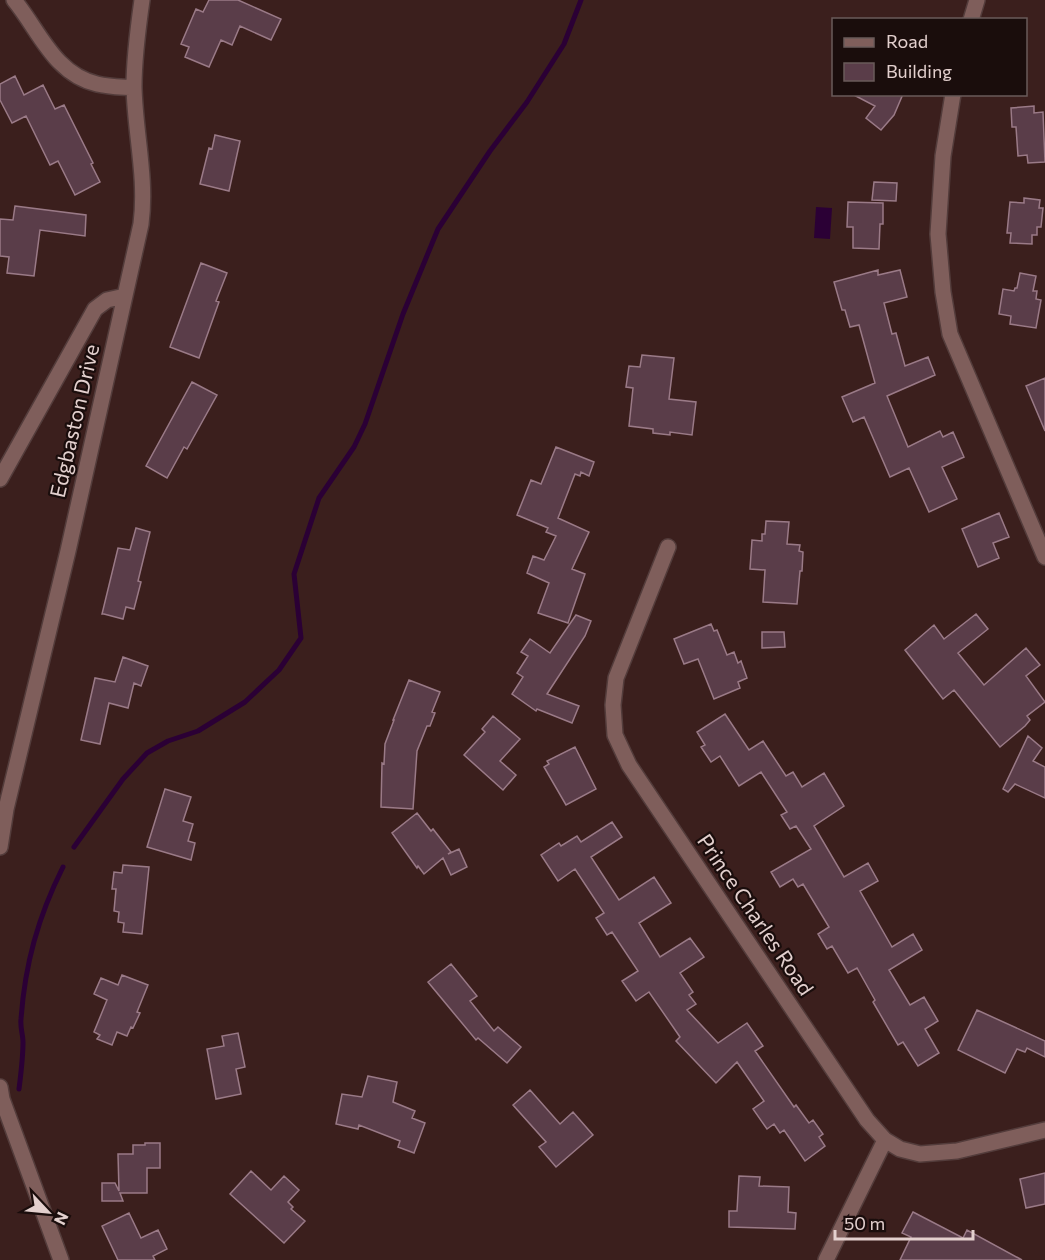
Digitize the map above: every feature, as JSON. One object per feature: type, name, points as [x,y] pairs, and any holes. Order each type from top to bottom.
[{"type":"street","points":[[14,0],[55,59],[83,80],[134,88]]},
{"type":"street","name":"Edgbaston Drive","points":[[0,847],[6,809],[70,540],[141,224],[144,202],[134,88],[142,0]]},
{"type":"street","points":[[972,18],[977,0]]},
{"type":"street","points":[[953,96],[943,156],[938,234],[943,292],[950,334],[1045,557]]},
{"type":"street","points":[[0,479],[95,309],[107,300],[125,296]]},
{"type":"street","name":"Prince Charles Road","points":[[668,547],[616,678],[613,705],[615,735],[629,765],[867,1120],[885,1140],[900,1149],[920,1154],[957,1151],[1045,1130]]},
{"type":"street","points":[[0,1087],[2,1099],[61,1260]]},
{"type":"street","points":[[826,1260],[885,1140]]},
{"type":"shaded area","points":[[816,207],[832,208],[830,239],[814,238]]},
{"type":"building","points":[[209,0],[238,0],[281,19],[271,40],[240,26],[232,45],[221,40],[209,67],[185,57],[189,47],[181,44],[196,9],[203,12]]},
{"type":"building","points":[[15,76],[24,95],[43,85],[55,109],[64,105],[100,182],[75,195],[58,161],[50,165],[26,116],[12,123],[0,100],[0,84]]},
{"type":"building","points":[[856,96],[902,96],[894,115],[881,130],[866,118],[875,106]]},
{"type":"building","points":[[1034,106],[1034,113],[1043,112],[1045,162],[1028,163],[1027,155],[1018,156],[1016,127],[1012,127],[1011,108]]},
{"type":"building","points":[[215,135],[240,141],[229,191],[200,184],[209,148],[212,149]]},
{"type":"building","points":[[874,182],[897,183],[896,201],[872,200]]},
{"type":"building","points":[[1024,198],[1040,200],[1039,208],[1043,208],[1041,227],[1037,227],[1037,235],[1032,235],[1032,244],[1010,243],[1011,233],[1007,233],[1010,202],[1024,203]]},
{"type":"building","points":[[848,202],[883,203],[883,224],[880,224],[879,249],[853,248],[853,227],[847,227]]},
{"type":"building","points":[[15,206],[86,215],[85,236],[40,230],[34,276],[7,273],[9,257],[0,256],[0,219],[13,220]]},
{"type":"building","points":[[201,263],[227,273],[199,358],[170,347]]},
{"type":"building","points":[[878,270],[878,275],[900,270],[907,297],[884,303],[892,334],[896,333],[905,366],[928,357],[935,375],[887,396],[908,447],[940,431],[943,437],[953,432],[964,457],[942,467],[957,499],[929,512],[909,468],[890,477],[864,417],[853,422],[842,397],[875,383],[859,325],[850,327],[845,310],[842,310],[834,282]]},
{"type":"building","points":[[1020,273],[1036,276],[1033,291],[1037,291],[1036,299],[1041,300],[1036,328],[1010,324],[1011,316],[999,314],[1003,289],[1014,291],[1017,288]]},
{"type":"building","points":[[642,355],[674,358],[669,399],[696,402],[692,435],[670,432],[670,435],[653,433],[653,429],[629,426],[633,388],[626,387],[629,366],[640,367]]},
{"type":"building","points":[[1045,378],[1045,431],[1026,386]]},
{"type":"building","points":[[192,382],[217,395],[187,449],[184,447],[167,478],[146,466]]},
{"type":"building","points":[[556,447],[594,462],[589,476],[581,472],[580,476],[575,474],[558,518],[589,532],[572,569],[585,574],[568,623],[538,613],[549,583],[527,573],[533,556],[544,560],[556,536],[546,532],[548,528],[517,515],[531,480],[541,484]]},
{"type":"building","points":[[999,513],[1009,537],[993,543],[999,558],[978,567],[962,529]]},
{"type":"building","points":[[766,521],[789,522],[787,544],[800,545],[799,551],[803,552],[797,604],[763,602],[765,570],[750,569],[752,540],[762,541]]},
{"type":"building","points":[[136,528],[150,532],[134,609],[126,607],[123,619],[102,614],[118,548],[130,550]]},
{"type":"building","points":[[976,614],[988,629],[958,653],[984,685],[1026,648],[1040,665],[1026,676],[1045,702],[1027,716],[1030,720],[1025,726],[1000,747],[954,690],[943,699],[905,650],[934,625],[944,639]]},
{"type":"building","points":[[576,615],[591,621],[585,636],[547,694],[579,706],[572,723],[537,709],[536,711],[512,694],[523,677],[517,673],[528,656],[521,652],[530,639],[550,653]]},
{"type":"building","points":[[711,624],[714,631],[717,630],[727,655],[734,652],[738,663],[741,661],[747,678],[738,682],[740,688],[714,699],[698,659],[684,664],[674,639]]},
{"type":"building","points":[[762,632],[784,632],[785,647],[762,648]]},
{"type":"building","points":[[123,657],[148,666],[141,686],[134,683],[128,708],[109,703],[100,744],[81,740],[95,678],[115,682]]},
{"type":"building","points":[[409,680],[440,692],[432,712],[435,713],[430,726],[427,726],[417,751],[413,809],[381,807],[385,744]]},
{"type":"building","points":[[725,714],[749,750],[763,741],[786,776],[793,772],[802,787],[824,773],[844,806],[814,826],[844,877],[868,863],[878,881],[860,891],[892,947],[913,934],[922,950],[889,970],[910,1005],[924,997],[938,1021],[925,1029],[939,1053],[918,1066],[903,1042],[898,1045],[873,1002],[875,1000],[857,968],[848,973],[832,946],[827,949],[818,934],[829,927],[803,884],[798,887],[793,879],[780,887],[771,872],[811,849],[796,826],[790,829],[781,815],[787,812],[761,772],[739,786],[720,756],[711,762],[701,747],[705,745],[697,732]]},
{"type":"building","points":[[493,716],[520,739],[500,761],[516,775],[503,790],[464,755],[485,732],[482,729]]},
{"type":"building","points":[[1028,736],[1042,748],[1033,761],[1045,767],[1045,798],[1015,784],[1008,792],[1003,789]]},
{"type":"building","points":[[575,747],[596,789],[566,805],[544,767],[549,764],[547,761]]},
{"type":"building","points":[[165,789],[191,797],[183,821],[193,824],[188,841],[195,843],[191,860],[147,847]]},
{"type":"building","points":[[417,813],[451,852],[448,854],[459,849],[467,867],[451,875],[443,858],[424,874],[418,866],[417,868],[392,833]]},
{"type":"building","points":[[612,822],[622,837],[591,857],[619,900],[654,877],[671,903],[639,923],[660,957],[690,938],[704,957],[680,973],[693,992],[689,995],[696,1004],[687,1010],[718,1043],[747,1023],[763,1046],[755,1051],[794,1107],[796,1105],[809,1123],[813,1120],[823,1134],[819,1137],[825,1146],[805,1161],[784,1130],[780,1133],[774,1124],[767,1129],[753,1109],[764,1101],[737,1062],[716,1083],[676,1041],[680,1037],[649,992],[636,1001],[622,981],[638,971],[612,932],[607,935],[596,918],[604,913],[575,869],[558,881],[541,855],[559,843],[561,846],[577,836],[581,842]]},
{"type":"building","points":[[123,865],[149,867],[142,934],[123,932],[124,923],[118,922],[119,912],[114,911],[116,889],[112,889],[114,872],[122,873]]},
{"type":"building","points":[[451,964],[477,996],[470,1001],[494,1031],[498,1027],[521,1047],[507,1063],[478,1038],[476,1040],[428,982]]},
{"type":"building","points":[[122,975],[148,985],[133,1028],[131,1027],[127,1036],[117,1032],[112,1045],[97,1039],[100,1035],[94,1032],[107,1000],[94,994],[101,978],[118,985]]},
{"type":"building","points":[[977,1010],[1045,1041],[1045,1057],[1027,1048],[1025,1052],[1017,1049],[1005,1073],[958,1050]]},
{"type":"building","points":[[238,1033],[245,1067],[236,1069],[241,1094],[216,1099],[207,1049],[224,1046],[222,1036]]},
{"type":"building","points":[[368,1076],[397,1082],[393,1102],[415,1111],[412,1118],[425,1123],[414,1153],[398,1147],[400,1141],[359,1125],[358,1129],[336,1124],[342,1094],[362,1097]]},
{"type":"building","points":[[530,1090],[560,1124],[573,1112],[593,1135],[556,1167],[539,1147],[546,1142],[513,1105]]},
{"type":"building","points":[[145,1143],[160,1143],[160,1168],[147,1168],[147,1193],[120,1193],[123,1201],[102,1201],[102,1183],[115,1183],[119,1191],[118,1154],[133,1154],[133,1145],[145,1145]]},
{"type":"building","points":[[251,1171],[271,1190],[284,1176],[299,1190],[288,1202],[293,1207],[291,1209],[305,1221],[284,1243],[230,1194]]},
{"type":"building","points":[[1045,1173],[1045,1204],[1026,1208],[1020,1179]]},
{"type":"building","points":[[739,1176],[760,1177],[759,1186],[789,1187],[788,1212],[796,1213],[795,1229],[729,1227],[729,1211],[737,1211]]},
{"type":"building","points":[[913,1212],[963,1238],[967,1230],[1022,1260],[900,1260],[911,1237],[902,1233]]},
{"type":"building","points":[[129,1213],[141,1238],[158,1230],[167,1249],[153,1256],[155,1260],[118,1260],[102,1226]]},
{"type":"waterway","points":[[74,847],[123,779],[147,753],[168,741],[198,731],[245,702],[279,670],[301,638],[294,574],[319,498],[354,447],[365,424],[403,314],[438,229],[490,151],[527,102],[564,44],[581,0]]},
{"type":"waterway","points":[[19,1089],[23,1048],[21,1019],[29,960],[46,904],[63,867]]}]
